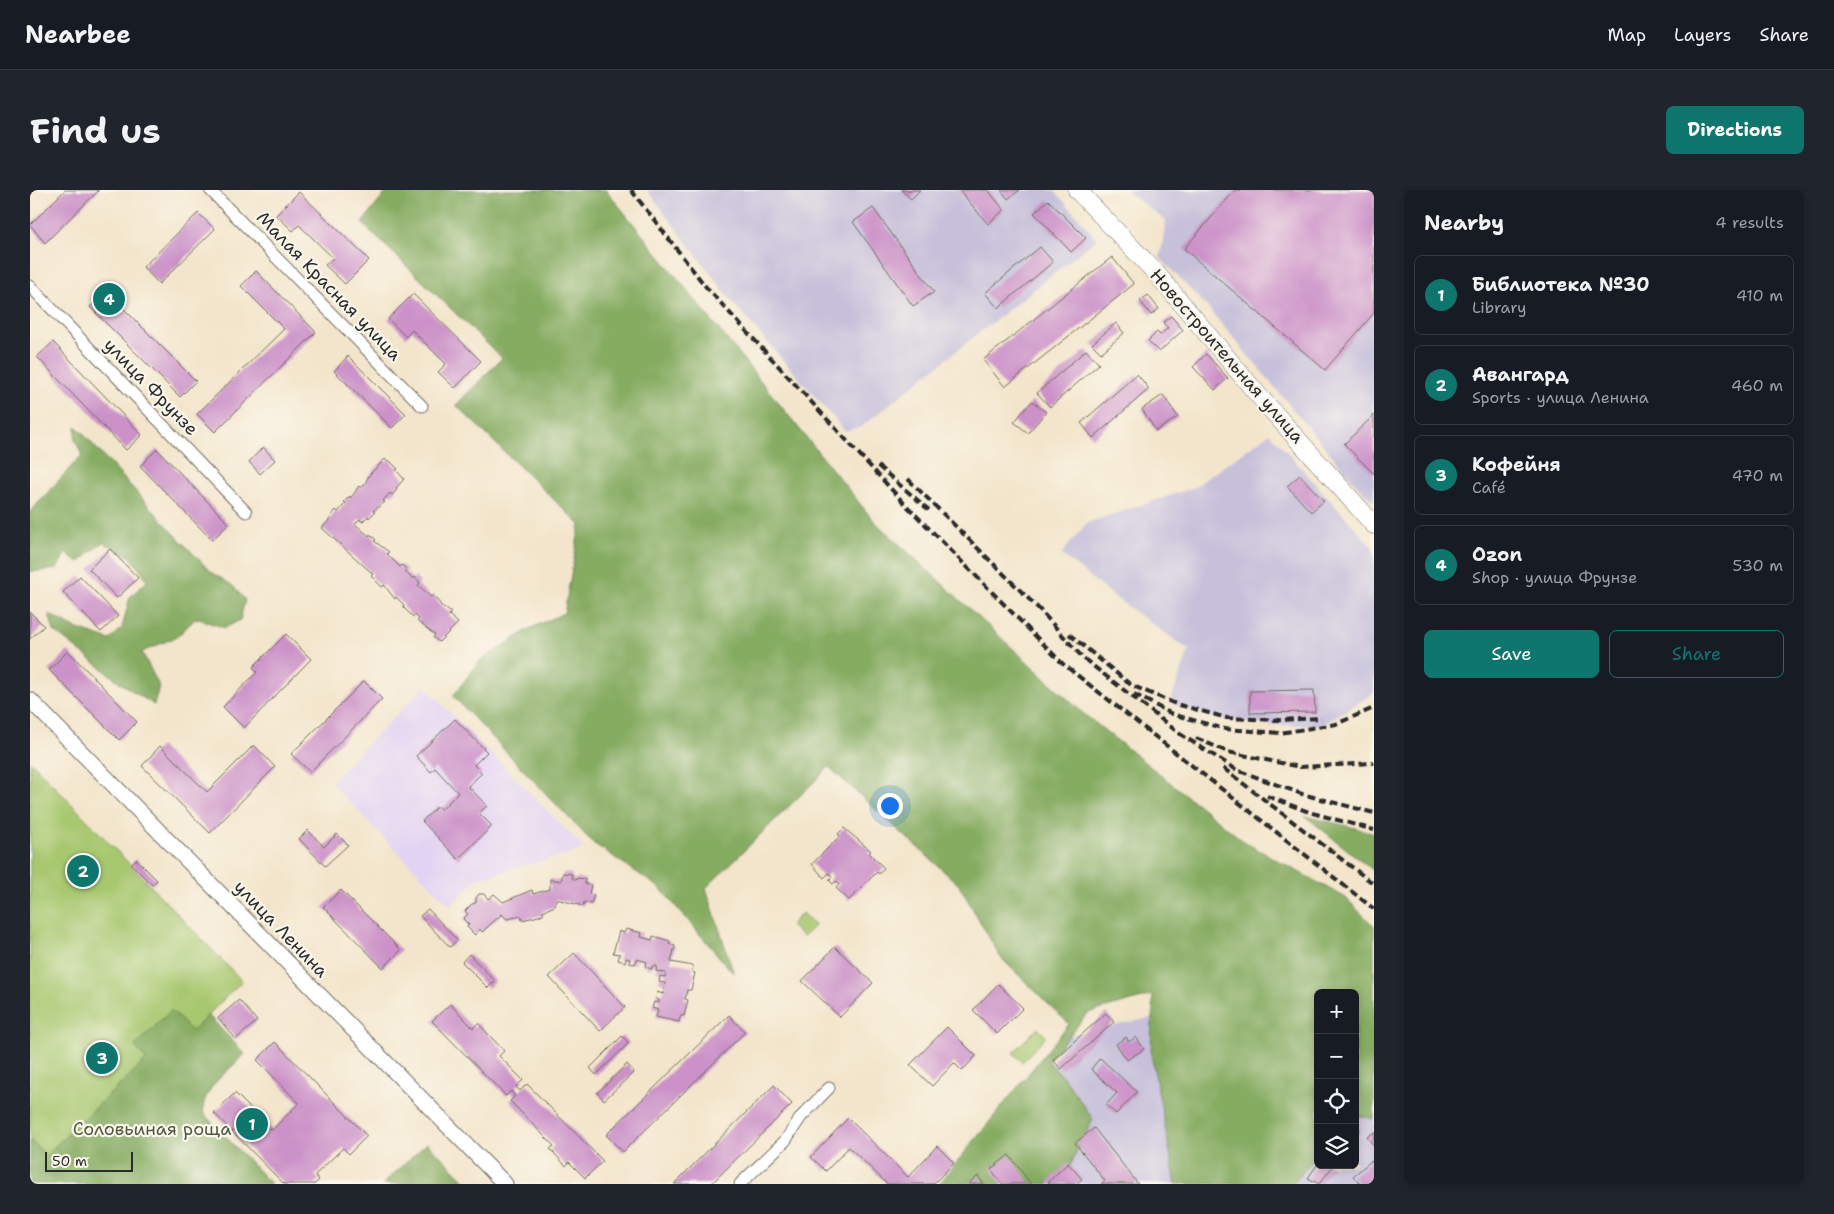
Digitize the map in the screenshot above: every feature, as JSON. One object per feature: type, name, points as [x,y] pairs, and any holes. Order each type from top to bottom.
[{"type":"main road","name":"Новостроительная улица","points":[[1077,190],[1157,274],[1259,396],[1374,525]]},
{"type":"main road","name":"улица Ленина","points":[[30,700],[505,1184]]},
{"type":"street","name":"Малая Красная улица","points":[[210,190],[422,406]]},
{"type":"street","name":"улица Фрунзе","points":[[30,286],[246,512]]},
{"type":"street","points":[[740,1184],[785,1141],[801,1118],[829,1088]]},
{"type":"shaded area","points":[[647,190],[1054,190],[1097,239],[861,427],[845,431],[734,304]]},
{"type":"shaded area","points":[[1125,190],[1374,190],[1374,502],[1354,482],[1209,309],[1160,258],[1166,221]]},
{"type":"shaded area","points":[[1270,433],[1374,549],[1374,693],[1322,725],[1268,725],[1218,719],[1170,703],[1189,650],[1117,599],[1061,554],[1087,523],[1193,488]]},
{"type":"shaded area","points":[[424,686],[583,847],[579,851],[476,879],[450,906],[336,788],[331,782]]},
{"type":"shaded area","points":[[1164,1015],[1185,1184],[987,1184],[1068,1036]]},
{"type":"shaded area","points":[[1359,1116],[1374,1119],[1374,1184],[1293,1184],[1314,1158],[1314,1169],[1359,1169]]},
{"type":"green space","points":[[388,190],[606,190],[874,521],[1084,714],[1246,843],[1346,898],[1374,926],[1374,1119],[1359,1116],[1359,989],[1314,989],[1314,1158],[1293,1184],[1176,1184],[1151,1054],[1153,995],[1088,1013],[1048,1061],[1064,1078],[1093,1119],[1061,1184],[939,1184],[1069,1024],[1001,958],[959,885],[829,767],[706,888],[734,974],[660,888],[593,843],[453,696],[479,662],[529,629],[564,613],[580,525],[456,405],[502,358],[362,223]]},
{"type":"green space","points":[[76,426],[210,571],[233,586],[245,600],[240,620],[225,628],[196,618],[178,636],[142,652],[159,686],[154,705],[122,684],[54,631],[49,614],[75,628],[110,640],[122,628],[130,597],[147,581],[131,557],[103,542],[78,563],[66,552],[57,569],[30,572],[30,512],[82,455],[75,440]]},
{"type":"green space","points":[[30,761],[242,981],[192,1031],[171,1010],[147,1060],[45,1156],[30,1140]]},
{"type":"green space","points":[[1305,816],[1374,834],[1374,871]]},
{"type":"green space","points":[[802,913],[815,925],[803,937],[790,925]]},
{"type":"green space","name":"Соловьиная роща","points":[[171,1010],[192,1031],[208,1015],[245,1054],[211,1089],[203,1105],[204,1114],[271,1184],[30,1184],[30,1140],[46,1155],[146,1060],[135,1046]]},
{"type":"green space","points":[[1037,1028],[1046,1036],[1022,1062],[1013,1053]]},
{"type":"green space","points":[[427,1143],[469,1184],[383,1184]]},
{"type":"building","points":[[65,190],[99,190],[45,243],[30,225]]},
{"type":"building","points":[[901,190],[920,190],[911,199]]},
{"type":"building","points":[[959,190],[988,190],[1004,210],[988,224]]},
{"type":"building","points":[[1001,190],[1020,190],[1008,199]]},
{"type":"building","points":[[1235,190],[1374,190],[1374,313],[1325,370],[1184,249]]},
{"type":"building","points":[[299,192],[369,260],[345,284],[325,265],[333,258],[299,225],[293,231],[276,215]]},
{"type":"building","points":[[1048,200],[1086,238],[1071,252],[1034,213]]},
{"type":"building","points":[[873,208],[934,292],[913,306],[853,222]]},
{"type":"building","points":[[198,213],[215,229],[159,284],[143,267]]},
{"type":"building","points":[[1040,247],[1053,262],[998,308],[985,293]]},
{"type":"building","points":[[1112,257],[1134,284],[1005,387],[983,360]]},
{"type":"building","points":[[256,271],[316,332],[215,432],[197,414],[284,329],[241,286]]},
{"type":"building","points":[[106,291],[196,381],[180,397],[90,307]]},
{"type":"building","points":[[413,294],[481,361],[455,388],[438,372],[446,364],[412,330],[406,337],[388,319]]},
{"type":"building","points":[[1148,295],[1159,309],[1151,315],[1140,301]]},
{"type":"building","points":[[1171,316],[1183,330],[1159,352],[1148,341],[1157,332],[1160,335],[1168,328],[1163,323]]},
{"type":"building","points":[[1116,323],[1124,333],[1101,353],[1092,344]]},
{"type":"building","points":[[53,342],[142,435],[126,450],[37,357]]},
{"type":"building","points":[[1086,350],[1099,364],[1050,407],[1037,393]]},
{"type":"building","points":[[1206,354],[1228,378],[1215,390],[1193,367]]},
{"type":"building","points":[[348,356],[406,414],[392,428],[334,371]]},
{"type":"building","points":[[1137,374],[1149,389],[1093,438],[1081,423]]},
{"type":"building","points":[[1163,395],[1178,417],[1156,431],[1142,409]]},
{"type":"building","points":[[1032,401],[1046,412],[1028,433],[1014,422]]},
{"type":"building","points":[[1374,415],[1374,474],[1344,444]]},
{"type":"building","points":[[263,447],[275,460],[260,474],[249,462]]},
{"type":"building","points":[[157,449],[229,524],[212,540],[140,466]]},
{"type":"building","points":[[385,459],[387,462],[389,460],[398,469],[396,470],[404,479],[396,488],[397,490],[392,495],[390,493],[383,501],[385,502],[373,511],[375,512],[369,518],[368,516],[362,522],[360,519],[355,524],[369,536],[370,534],[376,540],[374,541],[389,552],[387,554],[400,567],[402,565],[407,570],[405,572],[413,579],[415,577],[420,583],[418,585],[431,597],[433,595],[444,609],[451,613],[449,615],[458,623],[439,642],[433,637],[435,635],[417,621],[419,619],[415,615],[413,617],[384,585],[382,587],[371,576],[373,574],[322,528],[336,510],[338,512],[346,503],[344,502],[350,496],[351,498],[359,486],[361,488],[365,484],[369,475]]},
{"type":"building","points":[[1300,475],[1324,501],[1311,512],[1287,486]]},
{"type":"building","points":[[110,549],[138,578],[117,598],[89,569]]},
{"type":"building","points":[[80,576],[118,616],[101,632],[63,592]]},
{"type":"building","points":[[30,612],[44,626],[30,639]]},
{"type":"building","points":[[286,634],[311,659],[244,728],[223,707],[257,672],[253,667]]},
{"type":"building","points":[[68,651],[137,722],[119,740],[49,670]]},
{"type":"building","points":[[364,681],[382,699],[310,772],[291,754]]},
{"type":"building","points":[[1314,690],[1315,712],[1250,713],[1250,691]]},
{"type":"building","points":[[455,719],[487,752],[474,765],[482,773],[468,786],[487,806],[479,813],[492,826],[458,859],[422,821],[438,806],[441,810],[458,793],[435,768],[431,772],[416,756]]},
{"type":"building","points":[[254,745],[275,767],[210,833],[142,766],[160,746],[207,792]]},
{"type":"building","points":[[844,828],[871,851],[869,853],[884,868],[879,874],[877,872],[849,900],[836,888],[840,884],[836,881],[833,884],[829,880],[832,877],[829,873],[824,878],[812,864],[840,836],[838,834]]},
{"type":"building","points":[[308,830],[324,847],[337,834],[348,845],[325,866],[299,839]]},
{"type":"building","points":[[136,859],[157,880],[152,885],[131,864]]},
{"type":"building","points":[[563,873],[572,874],[572,878],[576,880],[577,878],[585,879],[585,884],[591,885],[589,894],[594,895],[591,904],[584,902],[583,906],[556,899],[555,906],[543,911],[543,915],[522,920],[521,916],[507,919],[502,914],[482,932],[480,929],[475,935],[467,927],[469,925],[463,919],[468,914],[465,911],[472,904],[476,903],[476,898],[479,894],[484,894],[488,899],[494,894],[503,902],[532,890],[533,894],[550,889],[550,879],[561,881]]},
{"type":"building","points":[[341,890],[401,950],[383,968],[323,907]]},
{"type":"building","points":[[428,909],[457,940],[450,947],[420,916]]},
{"type":"building","points":[[626,929],[642,933],[641,937],[652,940],[653,936],[670,941],[669,944],[675,946],[671,962],[693,966],[692,972],[695,973],[691,990],[687,990],[685,999],[688,1000],[684,1016],[681,1015],[679,1022],[656,1017],[658,1010],[652,1008],[654,1002],[659,1003],[659,1000],[656,999],[657,992],[663,994],[665,983],[659,982],[660,976],[665,977],[666,973],[656,971],[657,966],[652,966],[652,969],[645,967],[647,962],[637,959],[635,964],[629,963],[630,959],[626,958],[625,962],[618,960],[620,954],[613,953],[619,931],[624,933]]},
{"type":"building","points":[[835,947],[873,983],[840,1017],[802,981]]},
{"type":"building","points":[[574,953],[625,1007],[600,1031],[549,977]]},
{"type":"building","points":[[469,954],[495,981],[488,988],[462,962]]},
{"type":"building","points":[[998,984],[1023,1008],[997,1034],[973,1010]]},
{"type":"building","points":[[239,1000],[257,1021],[236,1039],[218,1018]]},
{"type":"building","points":[[450,1004],[473,1028],[478,1023],[504,1051],[499,1056],[523,1080],[516,1087],[520,1091],[527,1084],[603,1161],[585,1178],[569,1162],[566,1166],[550,1149],[554,1146],[510,1101],[515,1096],[511,1091],[506,1096],[432,1021]]},
{"type":"building","points":[[1106,1013],[1114,1022],[1061,1069],[1053,1060]]},
{"type":"building","points":[[729,1015],[745,1032],[623,1152],[606,1135]]},
{"type":"building","points":[[947,1027],[976,1056],[962,1071],[954,1063],[932,1086],[910,1065]]},
{"type":"building","points":[[622,1036],[629,1043],[596,1075],[590,1068]]},
{"type":"building","points":[[1126,1037],[1129,1042],[1136,1037],[1144,1049],[1127,1060],[1116,1044]]},
{"type":"building","points":[[275,1042],[367,1136],[349,1154],[343,1148],[315,1175],[319,1180],[315,1184],[284,1184],[214,1113],[235,1093],[272,1130],[299,1103],[257,1060]]},
{"type":"building","points":[[1100,1058],[1137,1092],[1116,1114],[1106,1105],[1117,1093],[1091,1069]]},
{"type":"building","points":[[627,1064],[634,1072],[604,1100],[597,1093]]},
{"type":"building","points":[[774,1085],[792,1104],[711,1184],[674,1184]]},
{"type":"building","points":[[848,1118],[908,1177],[937,1146],[954,1163],[933,1184],[887,1184],[849,1147],[826,1171],[811,1157]]},
{"type":"building","points":[[1094,1128],[1138,1184],[1101,1184],[1105,1181],[1075,1143]]},
{"type":"building","points":[[1374,1132],[1374,1146],[1367,1137]]},
{"type":"building","points":[[1009,1155],[1031,1184],[1002,1184],[991,1169]]},
{"type":"building","points":[[1371,1161],[1374,1165],[1374,1184],[1360,1184],[1353,1176]]},
{"type":"building","points":[[1068,1163],[1082,1179],[1076,1184],[1049,1184],[1048,1182]]},
{"type":"building","points":[[1314,1169],[1331,1169],[1319,1184],[1308,1178]]},
{"type":"building","points":[[978,1176],[984,1184],[968,1184]]},
{"type":"railway","points":[[631,190],[706,287],[903,502],[1063,664],[1374,909]]},
{"type":"railway","points":[[878,466],[929,510]]},
{"type":"railway","points":[[908,479],[1040,610],[1083,658],[1180,734],[1237,770],[1302,794],[1374,813]]},
{"type":"railway","points":[[1069,634],[1131,685],[1176,704],[1227,718],[1279,720],[1321,718]]},
{"type":"railway","points":[[1134,694],[1172,714],[1225,729],[1280,733],[1336,724],[1374,708]]},
{"type":"railway","points":[[1196,738],[1228,752],[1300,767],[1374,763]]},
{"type":"railway","points":[[1223,768],[1374,884]]},
{"type":"railway","points":[[1267,796],[1309,812],[1374,830]]},
{"type":"place","name":"Ozon","points":[[109,299]]},
{"type":"place","name":"Авангард","points":[[83,871]]},
{"type":"place","name":"Кофейня","points":[[102,1058]]},
{"type":"place","name":"Библиотека №30","points":[[252,1124]]}]
